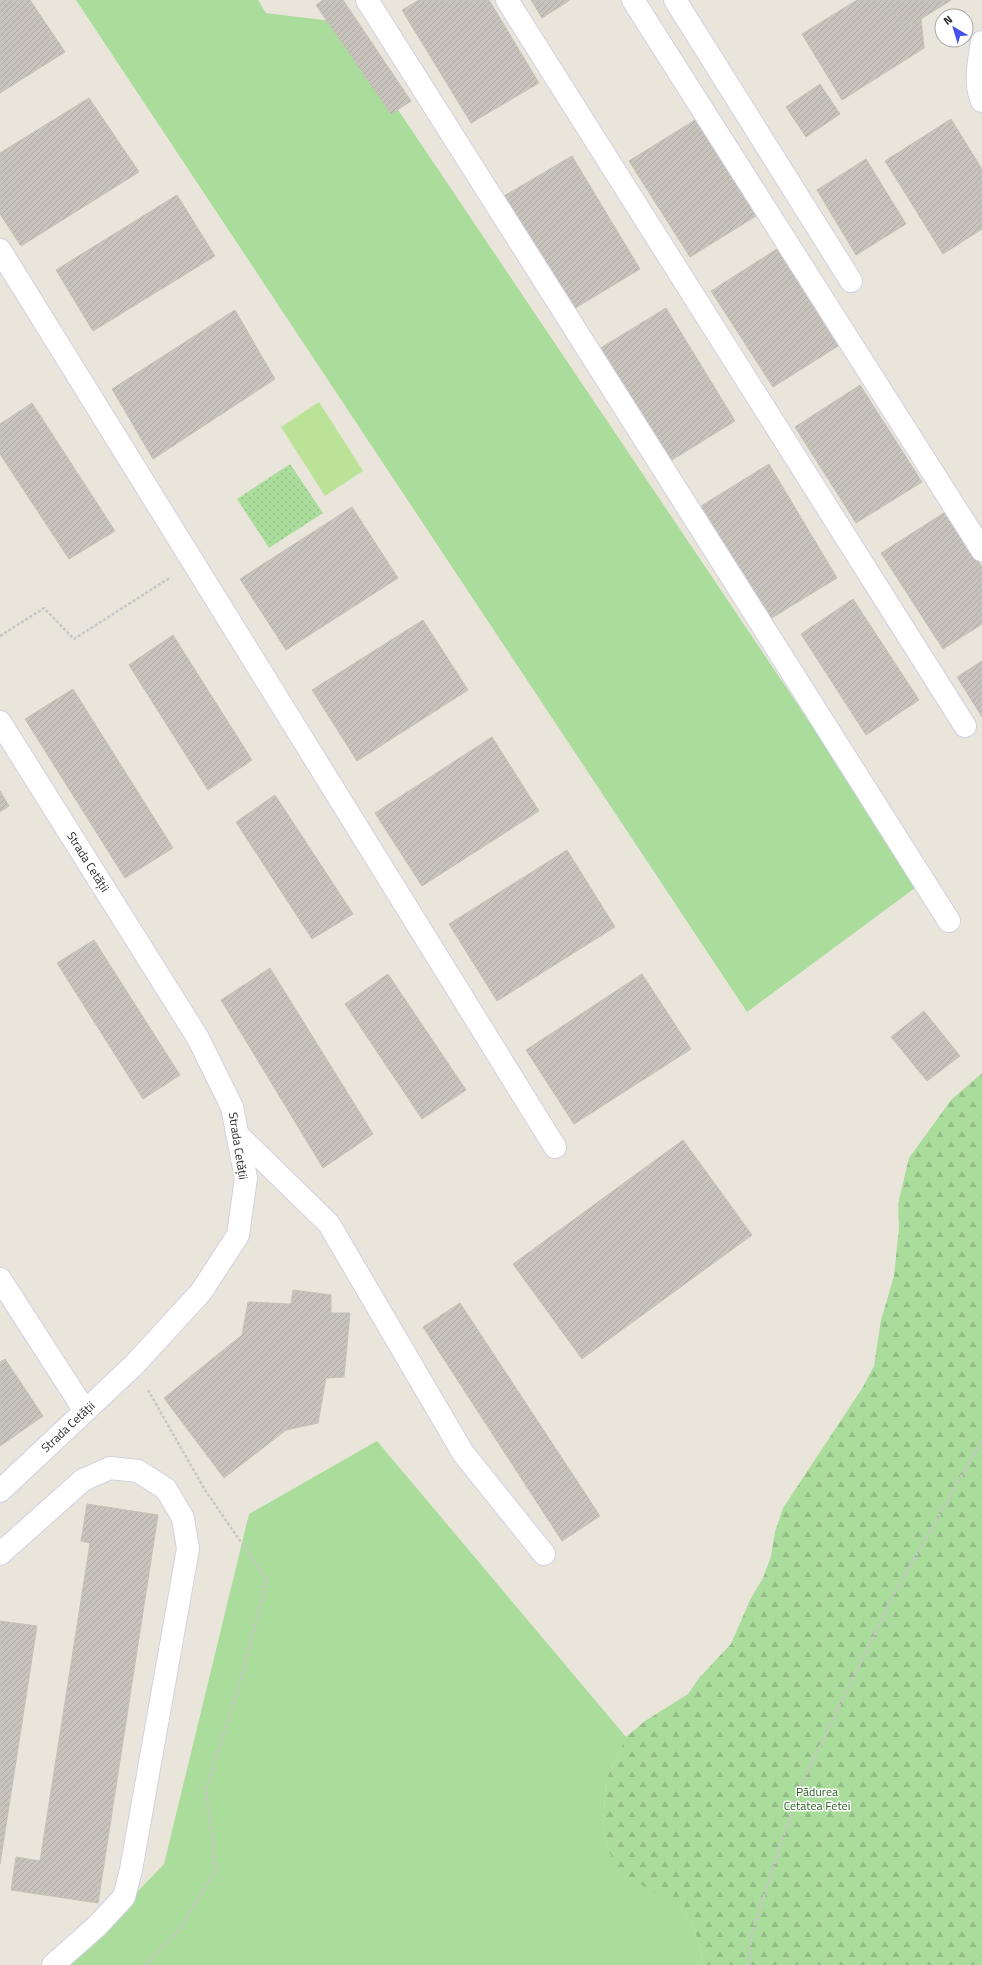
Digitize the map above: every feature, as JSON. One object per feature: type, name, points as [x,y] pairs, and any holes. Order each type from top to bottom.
[{"type":"street","points":[[367,0],[949,922]]},
{"type":"street","points":[[507,0],[965,726]]},
{"type":"street","points":[[633,0],[982,550]]},
{"type":"street","points":[[675,0],[851,281]]},
{"type":"street","points":[[982,42],[978,67],[980,97],[982,101]]},
{"type":"street","points":[[0,250],[555,1147]]},
{"type":"street","name":"Strada Cetății","points":[[0,722],[198,1038],[232,1107],[246,1178],[238,1235],[201,1292],[134,1365],[0,1491]]},
{"type":"street","points":[[237,1134],[329,1224],[463,1453],[544,1554]]},
{"type":"street","points":[[0,1279],[85,1411]]},
{"type":"street","points":[[0,1554],[83,1480],[110,1468],[138,1471],[166,1489],[183,1518],[188,1549],[131,1870],[124,1897],[97,1926],[53,1965]]},
{"type":"path","points":[[0,636],[44,608],[74,639],[195,563]]},
{"type":"path","points":[[134,1365],[205,1490],[267,1580],[242,1675],[206,1790],[216,1869],[180,1929],[145,1965]]},
{"type":"path","points":[[748,1965],[752,1932],[800,1787],[893,1596],[982,1440]]},
{"type":"green space","points":[[76,0],[258,0],[266,13],[339,22],[919,885],[747,1012]]},
{"type":"green space","points":[[319,402],[363,471],[325,496],[281,427]]},
{"type":"green space","points":[[290,464],[323,513],[269,548],[237,499]]},
{"type":"green space","name":"Pădurea Cetatea Fetei","points":[[982,1073],[982,1965],[704,1965],[693,1923],[678,1906],[638,1883],[619,1870],[608,1849],[603,1827],[606,1780],[626,1737],[645,1721],[688,1694],[699,1678],[731,1644],[750,1600],[763,1578],[771,1556],[775,1532],[783,1508],[863,1387],[874,1366],[881,1320],[894,1276],[899,1228],[898,1204],[909,1158],[951,1100]]},
{"type":"green space","points":[[377,1441],[626,1737],[606,1780],[603,1827],[608,1849],[659,1893],[678,1906],[693,1923],[704,1965],[67,1965],[164,1864],[249,1514]]},
{"type":"building","points":[[0,0],[30,0],[65,52],[0,93]]},
{"type":"building","points":[[323,0],[343,0],[411,101],[391,114],[316,5]]},
{"type":"building","points":[[419,0],[489,0],[539,83],[471,123],[402,10]]},
{"type":"building","points":[[531,0],[570,0],[542,18]]},
{"type":"building","points":[[857,0],[886,0],[905,29],[921,19],[924,48],[842,100],[802,34]]},
{"type":"building","points":[[886,0],[951,0],[938,8],[934,8],[934,11],[905,29]]},
{"type":"building","points":[[820,84],[840,114],[806,137],[786,107]]},
{"type":"building","points":[[89,98],[139,172],[21,246],[0,214],[0,153]]},
{"type":"building","points":[[951,119],[982,169],[982,229],[943,254],[885,161]]},
{"type":"building","points":[[695,120],[756,216],[690,257],[629,161]]},
{"type":"building","points":[[572,156],[640,269],[572,310],[504,196]]},
{"type":"building","points":[[866,159],[906,224],[856,255],[817,190]]},
{"type":"building","points":[[177,195],[215,256],[93,331],[56,270]]},
{"type":"building","points":[[777,249],[838,346],[773,387],[711,291]]},
{"type":"building","points":[[666,308],[735,421],[667,463],[599,349]]},
{"type":"building","points":[[235,310],[275,379],[153,459],[112,389]]},
{"type":"building","points":[[860,385],[922,482],[856,523],[795,427]]},
{"type":"building","points":[[32,403],[115,531],[69,559],[0,454],[0,424]]},
{"type":"building","points":[[769,464],[837,578],[770,619],[701,506]]},
{"type":"building","points":[[352,507],[398,578],[286,650],[240,579]]},
{"type":"building","points":[[947,511],[982,567],[982,624],[943,649],[881,553]]},
{"type":"building","points":[[853,599],[919,700],[866,735],[801,634]]},
{"type":"building","points":[[423,620],[468,690],[357,761],[312,690]]},
{"type":"building","points":[[173,635],[252,760],[208,790],[129,665]]},
{"type":"building","points":[[982,661],[982,717],[957,677]]},
{"type":"building","points":[[73,689],[173,848],[125,878],[25,719]]},
{"type":"building","points":[[492,737],[539,811],[422,886],[375,813]]},
{"type":"building","points":[[0,791],[9,806],[0,812]]},
{"type":"building","points":[[275,795],[353,914],[312,939],[236,822]]},
{"type":"building","points":[[567,850],[615,927],[497,1001],[449,924]]},
{"type":"building","points":[[94,940],[180,1075],[143,1099],[57,963]]},
{"type":"building","points":[[270,968],[373,1134],[323,1168],[221,1000]]},
{"type":"building","points":[[388,974],[466,1090],[422,1119],[345,1004]]},
{"type":"building","points":[[642,974],[691,1049],[574,1124],[526,1050]]},
{"type":"building","points":[[924,1011],[960,1056],[927,1081],[891,1037]]},
{"type":"building","points":[[683,1140],[752,1235],[582,1359],[513,1264]]},
{"type":"building","points":[[293,1290],[331,1295],[331,1313],[350,1313],[344,1377],[326,1378],[318,1423],[286,1430],[224,1478],[164,1398],[242,1335],[248,1302],[291,1304]]},
{"type":"building","points":[[460,1303],[600,1516],[562,1541],[423,1327]]},
{"type":"building","points":[[5,1359],[43,1416],[0,1446],[0,1362]]},
{"type":"building","points":[[87,1504],[158,1515],[98,1903],[11,1890],[16,1857],[40,1861],[90,1543],[81,1541]]},
{"type":"building","points":[[0,1621],[37,1626],[0,1864]]}]
